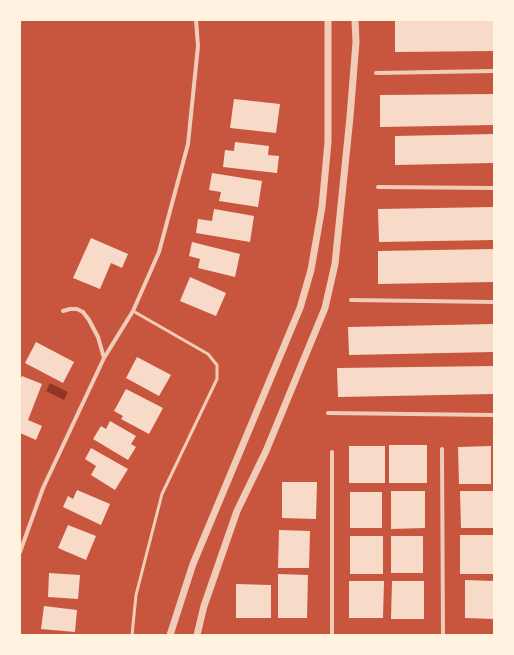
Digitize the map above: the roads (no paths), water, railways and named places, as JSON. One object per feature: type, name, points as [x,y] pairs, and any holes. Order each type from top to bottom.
[{"type":"street","points":[[20,552],[43,488],[104,358],[134,311],[159,252],[188,144],[198,46],[196,20]]},
{"type":"street","points":[[170,635],[193,564],[300,308],[311,270],[322,207],[328,142],[328,20]]},
{"type":"street","points":[[197,635],[204,606],[238,511],[266,451],[324,308],[334,264],[350,117],[356,42],[355,20]]},
{"type":"street","points":[[376,73],[494,71]]},
{"type":"street","points":[[378,186],[494,188]]},
{"type":"street","points":[[351,300],[494,302]]},
{"type":"street","points":[[63,311],[78,309],[83,312],[98,337],[104,358]]},
{"type":"street","points":[[328,413],[494,415]]},
{"type":"street","points":[[442,448],[443,635]]},
{"type":"street","points":[[332,452],[332,635]]},
{"type":"lane","points":[[132,635],[136,595],[162,494],[217,379],[217,365],[208,354],[134,311]]}]
